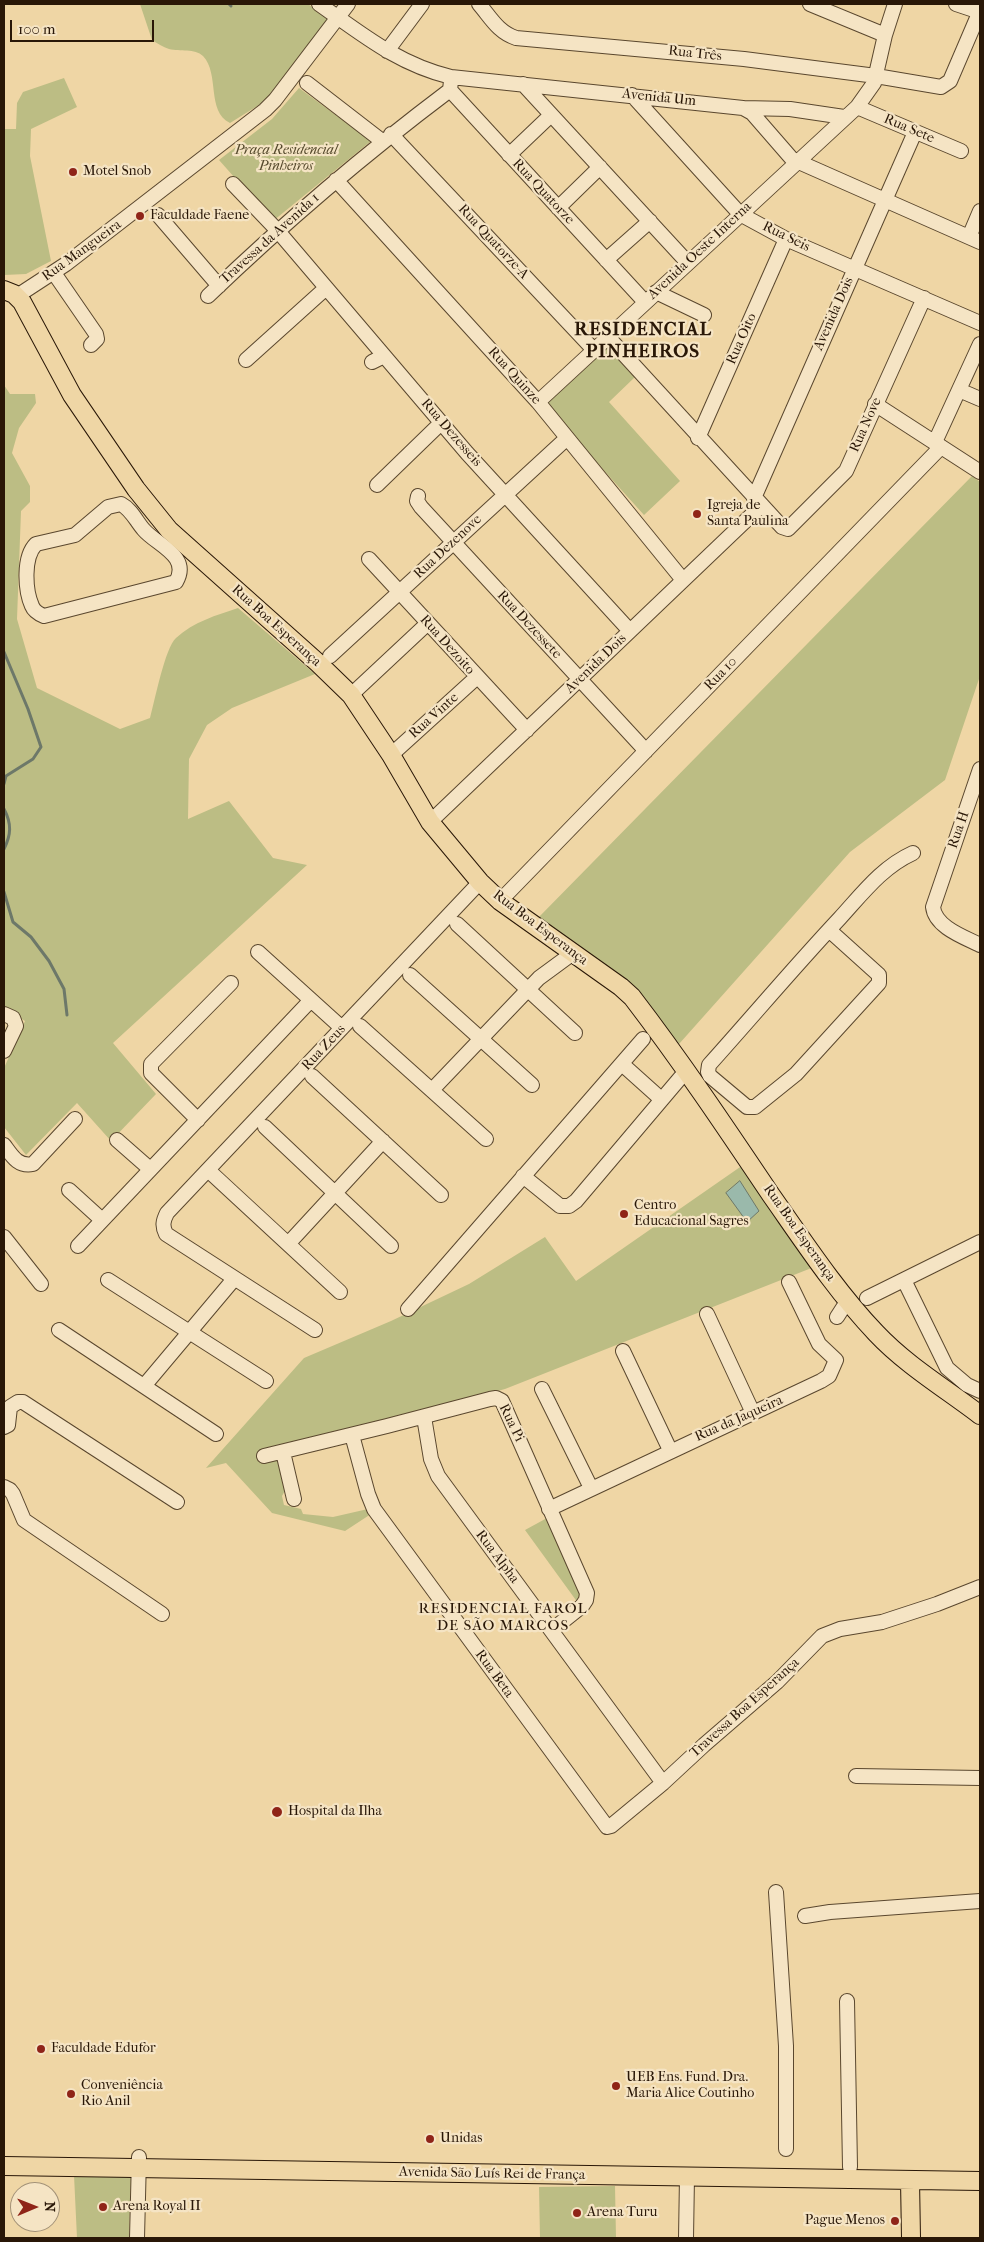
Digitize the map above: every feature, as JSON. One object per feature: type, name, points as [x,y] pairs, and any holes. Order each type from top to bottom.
[{"type":"main road","name":"Rua Boa Esperança","points":[[10,293],[24,306],[62,378],[164,532],[318,663],[351,695],[391,755],[430,822],[480,882],[500,901],[632,997],[686,1071],[704,1081],[822,1268],[848,1300],[895,1350],[980,1415]]},
{"type":"main road","name":"Avenida São Luís Rei de França","points":[[4,2155],[139,2162],[687,2177],[980,2181]]},
{"type":"main road","name":"Avenida São Luís Rei de França","points":[[4,2166],[139,2162],[980,2169]]},
{"type":"main road","points":[[910,2180],[911,2238]]},
{"type":"street","name":"Avenida Um","points":[[319,4],[387,52],[451,84],[522,84],[743,108]]},
{"type":"street","name":"Rua Mangueira","points":[[10,293],[54,273],[265,110],[275,100],[348,4]]},
{"type":"street","points":[[387,52],[422,4]]},
{"type":"street","name":"Rua Três","points":[[482,4],[497,27],[516,38],[734,58],[876,76],[924,85],[944,86],[950,82],[980,12]]},
{"type":"street","points":[[810,4],[831,8],[885,36]]},
{"type":"street","name":"Avenida Oeste Interna","points":[[538,402],[857,107],[871,90],[895,4]]},
{"type":"street","points":[[956,4],[980,12]]},
{"type":"street","points":[[307,83],[387,138]]},
{"type":"street","name":"Travessa da Avenida 1","points":[[208,296],[277,230],[451,84]]},
{"type":"street","name":"Rua Quatorze","points":[[451,84],[509,155],[645,302]]},
{"type":"street","points":[[522,84],[688,263]]},
{"type":"street","name":"Rua Seis","points":[[632,95],[740,214],[786,239],[980,323]]},
{"type":"street","name":"Rua Sete","points":[[857,107],[961,151]]},
{"type":"street","points":[[743,108],[790,109],[844,117]]},
{"type":"street","points":[[743,108],[752,113],[787,154],[797,162],[975,239],[980,211]]},
{"type":"street","points":[[509,155],[551,115]]},
{"type":"street","name":"Avenida Dois","points":[[430,822],[684,580],[758,502],[854,268],[915,132]]},
{"type":"street","name":"Rua Quatorze-A","points":[[387,138],[594,350]]},
{"type":"street","points":[[558,208],[600,167]]},
{"type":"street","name":"Rua Quinze","points":[[336,180],[538,402],[684,580]]},
{"type":"street","name":"Rua Dezesseis","points":[[233,184],[277,230],[326,288],[378,359],[407,392],[441,422],[630,631]]},
{"type":"street","points":[[158,215],[219,286]]},
{"type":"street","points":[[606,260],[650,221]]},
{"type":"street","name":"Rua Oito","points":[[698,438],[786,239]]},
{"type":"street","points":[[54,273],[96,334],[96,339],[91,345]]},
{"type":"street","points":[[246,360],[326,288]]},
{"type":"street","points":[[656,292],[704,315]]},
{"type":"street","name":"Rua Nove","points":[[758,502],[784,529],[791,527],[846,471],[924,298]]},
{"type":"street","points":[[608,337],[758,502]]},
{"type":"street","name":"Rua 10","points":[[500,901],[646,751],[938,444],[959,390],[980,344]]},
{"type":"street","points":[[959,390],[980,399]]},
{"type":"street","points":[[875,404],[938,444],[977,465]]},
{"type":"street","points":[[377,485],[441,422]]},
{"type":"street","name":"Rua Dezenove","points":[[330,656],[567,438]]},
{"type":"street","name":"Rua Dezessete","points":[[418,496],[417,502],[453,543],[646,751]]},
{"type":"street","points":[[120,504],[128,508],[144,531],[174,555],[179,566],[180,576],[176,582],[44,616],[32,607],[28,584],[29,553],[36,544],[75,535],[108,507],[120,504]]},
{"type":"street","name":"Rua Dezoito","points":[[369,559],[527,730]]},
{"type":"street","points":[[351,695],[428,623]]},
{"type":"street","name":"Rua Vinte","points":[[391,755],[477,677]]},
{"type":"street","name":"Rua H","points":[[980,773],[933,906],[935,917],[944,925],[980,945]]},
{"type":"street","points":[[704,1081],[709,1065],[829,930],[885,870],[897,860],[913,853]]},
{"type":"street","name":"Rua Zeus","points":[[234,1279],[166,1234],[162,1227],[167,1213],[480,882]]},
{"type":"street","points":[[457,924],[576,1033]]},
{"type":"street","name":"Rua Boa Esperança","points":[[704,1081],[747,1107],[755,1107],[796,1074],[880,983],[879,975],[829,930]]},
{"type":"street","points":[[432,1090],[566,948]]},
{"type":"street","points":[[258,952],[342,1028]]},
{"type":"street","points":[[410,975],[532,1085]]},
{"type":"street","points":[[198,1120],[151,1073],[151,1064],[231,983]]},
{"type":"street","points":[[78,1246],[311,1000]]},
{"type":"street","points":[[4,1014],[13,1018],[16,1026],[4,1051]]},
{"type":"street","points":[[360,1026],[486,1139]]},
{"type":"street","points":[[408,1309],[644,1039]]},
{"type":"street","points":[[622,1064],[661,1099]]},
{"type":"street","points":[[524,1176],[560,1206],[569,1206],[585,1193],[686,1071]]},
{"type":"street","points":[[312,1076],[441,1195]]},
{"type":"street","points":[[4,1145],[20,1163],[25,1166],[32,1164],[75,1119]]},
{"type":"street","points":[[265,1128],[391,1246]]},
{"type":"street","points":[[117,1140],[150,1169]]},
{"type":"street","points":[[288,1244],[383,1141]]},
{"type":"street","points":[[208,1170],[340,1292]]},
{"type":"street","points":[[69,1190],[102,1220]]},
{"type":"street","points":[[4,1237],[40,1284]]},
{"type":"street","points":[[867,1298],[980,1243]]},
{"type":"street","points":[[144,1386],[234,1279],[315,1330]]},
{"type":"street","points":[[108,1280],[266,1381]]},
{"type":"street","points":[[904,1280],[947,1368],[967,1385],[980,1391]]},
{"type":"street","name":"Rua da Jaqueira","points":[[549,1509],[829,1376],[836,1360],[819,1344],[789,1282]]},
{"type":"street","points":[[837,1317],[848,1300]]},
{"type":"street","points":[[707,1314],[753,1413]]},
{"type":"street","points":[[59,1330],[216,1434]]},
{"type":"street","points":[[623,1351],[670,1450]]},
{"type":"street","points":[[542,1389],[591,1488]]},
{"type":"street","name":"Rua Pi","points":[[264,1456],[424,1417],[490,1398],[499,1398],[502,1401],[587,1597],[582,1606],[552,1630]]},
{"type":"street","points":[[4,1428],[8,1424],[10,1407],[18,1402],[23,1402],[177,1502]]},
{"type":"street","name":"Rua Alpha","points":[[424,1417],[431,1458],[438,1476],[663,1783]]},
{"type":"street","name":"Rua Beta","points":[[352,1435],[374,1509],[605,1826],[608,1827]]},
{"type":"street","points":[[283,1452],[294,1500]]},
{"type":"street","points":[[4,1487],[13,1494],[24,1520],[162,1614]]},
{"type":"street","name":"Travessa Boa Esperança","points":[[608,1827],[663,1783],[777,1682],[822,1636],[840,1629],[882,1622],[937,1604],[980,1587]]},
{"type":"street","points":[[856,1776],[980,1778]]},
{"type":"street","points":[[776,1892],[786,2046],[786,2149]]},
{"type":"street","points":[[805,1916],[830,1912],[980,1901]]},
{"type":"street","points":[[846,2001],[850,2167]]},
{"type":"street","points":[[137,2238],[139,2162]]},
{"type":"street","points":[[686,2238],[687,2177]]},
{"type":"green space","points":[[140,4],[308,4],[330,20],[267,100],[230,123],[218,110],[211,72],[203,56],[192,51],[169,49],[152,40]]},
{"type":"green space","points":[[64,78],[77,107],[31,129],[30,156],[51,261],[26,274],[4,275],[4,129],[16,129],[17,103],[23,92]]},
{"type":"green space","name":"Praça Residencial Pinheiros","points":[[299,88],[371,141],[273,221],[219,160],[272,119]]},
{"type":"green space","points":[[606,344],[635,377],[609,402],[680,481],[644,515],[542,402]]},
{"type":"green space","points":[[4,385],[10,394],[35,394],[36,403],[19,428],[12,453],[30,486],[30,502],[21,511],[17,619],[37,688],[120,729],[150,718],[164,663],[176,638],[198,623],[238,608],[315,674],[232,708],[207,725],[189,759],[188,819],[229,801],[273,858],[307,865],[113,1043],[156,1094],[111,1141],[77,1103],[26,1155],[4,1127],[4,1068],[25,1021],[4,1008]]},
{"type":"green space","points":[[972,476],[980,482],[980,676],[945,780],[850,852],[679,1044],[628,982],[537,919]]},
{"type":"green space","points":[[743,1165],[814,1267],[505,1389],[277,1450],[287,1487],[282,1496],[284,1505],[301,1509],[303,1514],[333,1517],[368,1509],[371,1514],[345,1531],[272,1513],[226,1463],[206,1468],[304,1358],[391,1321],[469,1284],[545,1237],[576,1281]]},
{"type":"green space","points":[[547,1518],[584,1596],[578,1603],[525,1530]]},
{"type":"green space","name":"Arena Royal II","points":[[74,2175],[131,2175],[129,2238],[77,2238]]},
{"type":"green space","name":"Arena Turu","points":[[615,2186],[616,2238],[540,2238],[539,2187]]},
{"type":"shaded area","points":[[740,1181],[759,1211],[747,1222],[726,1193]]},
{"type":"waterway","points":[[4,652],[28,709],[41,747],[33,759],[6,776],[4,784]]},
{"type":"waterway","points":[[4,809],[10,829],[4,849]]},
{"type":"waterway","points":[[4,892],[13,922],[31,937],[49,961],[64,989],[67,1015]]},
{"type":"place","name":"Motel Snob","points":[[73,172]]},
{"type":"place","name":"Faculdade Faene","points":[[140,216]]},
{"type":"place","name":"Igreja de Santa Paulina","points":[[697,514]]},
{"type":"place","name":"Centro Educacional Sagres","points":[[624,1214]]},
{"type":"place","name":"Hospital da Ilha","points":[[277,1812]]},
{"type":"place","name":"Faculdade Edufor","points":[[41,2049]]},
{"type":"place","name":"UEB Ens. Fund. Dra. Maria Alice Coutinho","points":[[616,2086]]},
{"type":"place","name":"Conveniência Rio Anil","points":[[71,2094]]},
{"type":"place","name":"Unidas","points":[[430,2139]]},
{"type":"place","name":"Arena Royal II","points":[[103,2207]]},
{"type":"place","name":"Arena Turu","points":[[577,2213]]},
{"type":"place","name":"Pague Menos","points":[[895,2221]]},
{"type":"district","name":"RESIDENCIAL PINHEIROS","points":[[643,341]]},
{"type":"district","name":"RESIDENCIAL FAROL DE SÃO MARCOS","points":[[503,1618]]}]
